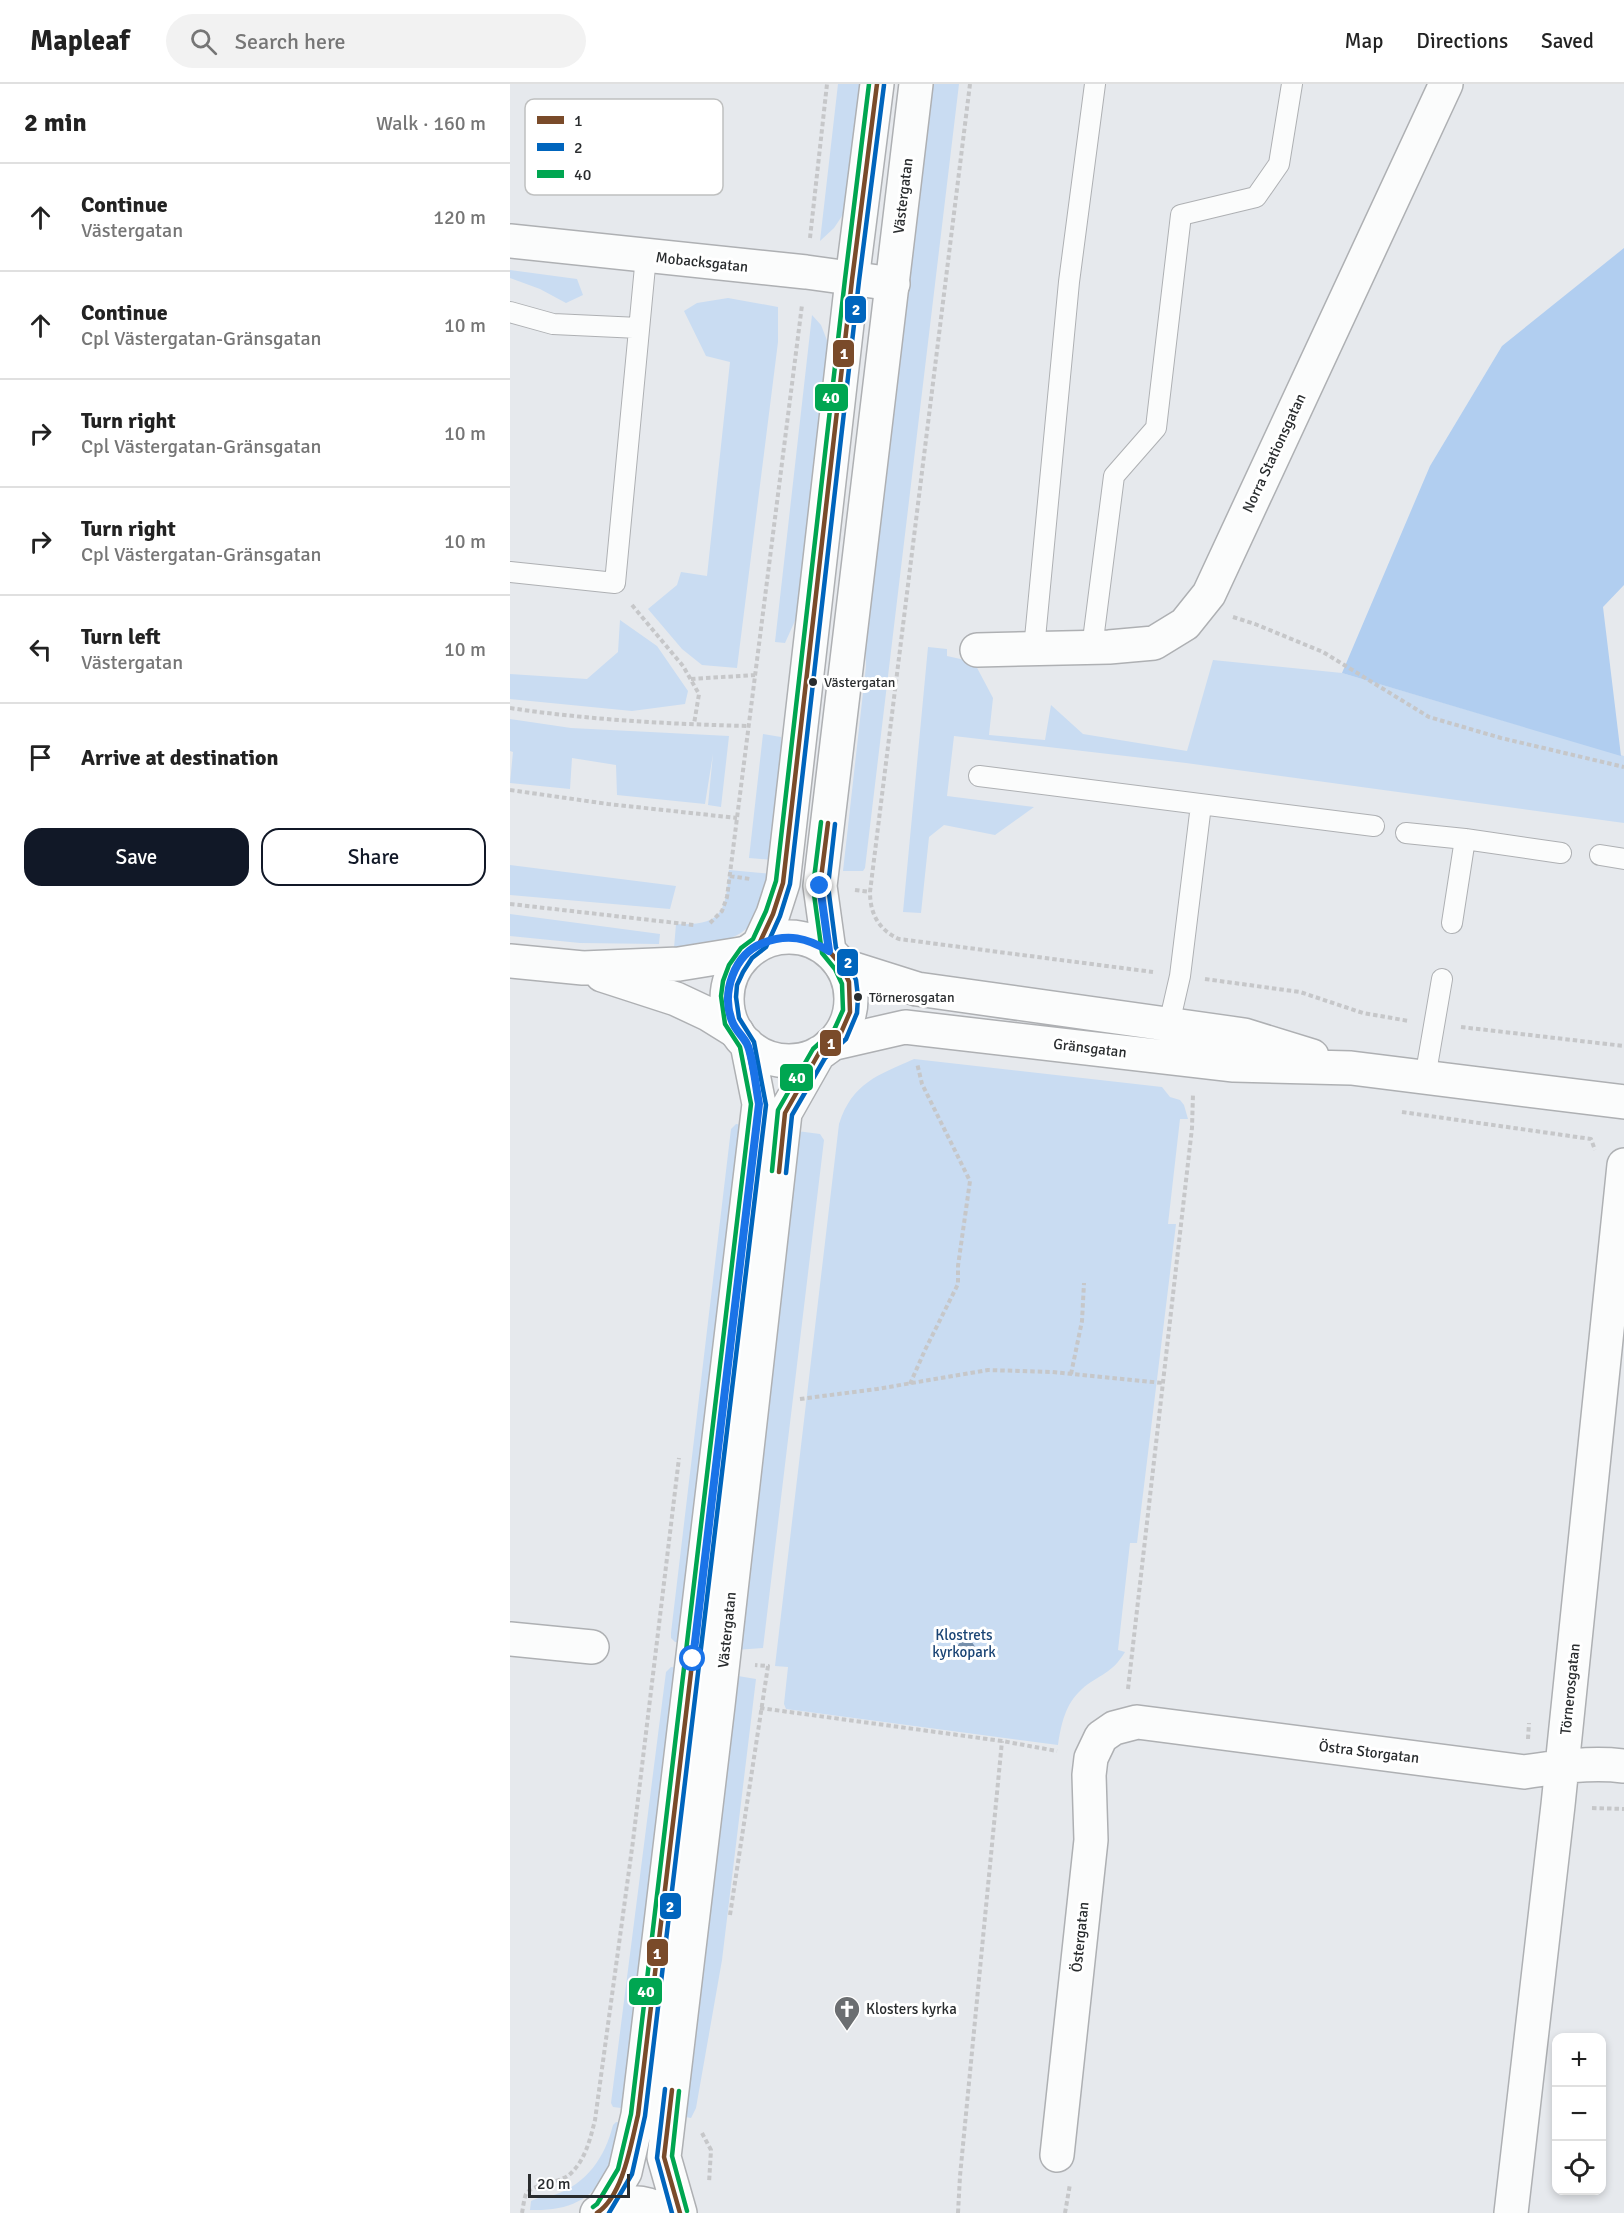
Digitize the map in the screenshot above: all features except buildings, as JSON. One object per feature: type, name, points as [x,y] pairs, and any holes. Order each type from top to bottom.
[{"type":"street","points":[[742,1038],[732,1021],[728,997],[736,968],[753,949],[774,914],[783,883],[852,280],[877,84]]},
{"type":"street","name":"Västergatan","points":[[835,958],[820,886],[916,84]]},
{"type":"street","name":"Norra Stationsgatan","points":[[977,650],[1092,648],[1154,643],[1185,624],[1209,594],[1446,84]]},
{"type":"street","name":"Mobacksgatan","points":[[510,241],[893,284]]},
{"type":"street","points":[[510,961],[583,968],[679,964],[753,949],[777,938],[796,937],[813,942],[835,958],[849,981],[850,1012],[840,1035],[825,1048],[795,1060],[782,1060],[768,1057],[708,1014],[676,999],[583,968]]},
{"type":"street","name":"Gränsgatan","points":[[835,958],[916,989],[1244,1035],[1351,1068]]},
{"type":"street","name":"Gränsgatan","points":[[825,1048],[905,1027],[1234,1065],[1351,1068],[1624,1102]]},
{"type":"street","name":"Västergatan","points":[[600,2211],[626,2172],[638,2115],[759,1104],[742,1038]]},
{"type":"street","name":"Västergatan","points":[[680,2213],[664,2157],[785,1113],[825,1048]]},
{"type":"street","name":"Törnerosgatan","points":[[1511,2213],[1624,1166]]},
{"type":"street","points":[[510,1639],[592,1647]]},
{"type":"street","name":"Östra Storgatan","points":[[1119,1726],[1137,1722],[1524,1772],[1600,1763],[1624,1766]]},
{"type":"street","name":"Östergatan","points":[[1064,2169],[1091,1840],[1089,1775],[1091,1758],[1101,1737],[1119,1726]]},
{"type":"street","points":[[600,2211],[621,2204],[640,2203],[659,2208],[667,2213]]},
{"type":"lane","points":[[1034,649],[1069,282],[1095,84]]},
{"type":"lane","points":[[1092,648],[1114,476],[1156,428],[1181,215],[1256,197],[1279,164],[1292,84]]},
{"type":"lane","points":[[510,572],[615,583],[646,256]]},
{"type":"lane","points":[[510,312],[553,324],[639,328]]},
{"type":"lane","points":[[979,776],[1374,826]]},
{"type":"lane","points":[[1169,1024],[1180,976],[1201,805]]},
{"type":"lane","points":[[1407,833],[1465,838],[1561,854]]},
{"type":"lane","points":[[1452,923],[1465,838]]},
{"type":"lane","points":[[1600,855],[1624,859]]},
{"type":"lane","points":[[1425,1078],[1442,979]]},
{"type":"path","points":[[510,904],[700,926],[709,924],[722,911],[727,897],[806,273],[827,84]]},
{"type":"path","points":[[970,84],[874,856],[870,903],[881,928],[899,939],[1300,992],[1363,1013],[1434,1024],[1624,1046]]},
{"type":"path","points":[[615,583],[691,679],[699,694],[694,724]]},
{"type":"path","points":[[1199,607],[1255,624],[1323,652],[1429,717],[1501,738],[1624,767]]},
{"type":"path","points":[[691,679],[755,675]]},
{"type":"path","points":[[510,708],[557,715],[748,726]]},
{"type":"path","points":[[510,790],[608,804],[737,818]]},
{"type":"path","points":[[910,1384],[958,1284],[958,1266],[969,1181],[922,1084],[916,1062]]},
{"type":"path","points":[[1119,1726],[1163,1383],[1192,1128],[1193,1093]]},
{"type":"path","points":[[1071,1374],[1082,1321],[1084,1283]]},
{"type":"path","points":[[800,1399],[910,1384],[988,1370],[1071,1374],[1163,1383]]},
{"type":"path","points":[[522,2213],[527,2194],[532,2189],[568,2176],[577,2165],[585,2153],[595,2120],[633,1841],[680,1457]]},
{"type":"path","points":[[729,1920],[768,1666]]},
{"type":"path","points":[[760,1708],[1002,1741],[1091,1758]]},
{"type":"path","points":[[958,2213],[1002,1741]]},
{"type":"path","points":[[699,2126],[711,2150],[708,2184]]},
{"type":"path","points":[[1064,2169],[1065,2213]]},
{"type":"green space","points":[[838,84],[864,84],[844,213],[834,228],[820,241]]},
{"type":"green space","points":[[928,84],[959,84],[865,868],[863,871],[843,871],[866,666],[865,639]]},
{"type":"green space","points":[[510,270],[577,279],[583,295],[566,303],[540,289],[510,278]]},
{"type":"green space","points":[[728,298],[778,307],[778,342],[737,668],[702,665],[682,649],[648,609],[677,585],[681,572],[707,576],[730,362],[706,356],[684,311],[697,303]]},
{"type":"green space","points":[[812,315],[821,325],[830,348],[798,614],[785,643],[775,642]]},
{"type":"green space","points":[[620,620],[657,646],[688,691],[685,704],[632,711],[510,699],[510,674],[587,679],[618,652]]},
{"type":"green space","points":[[928,647],[947,649],[947,656],[974,662],[993,698],[989,735],[1045,740],[1051,705],[1083,734],[1187,751],[1213,660],[1342,673],[1624,756],[1624,823],[1186,763],[954,736],[947,796],[1034,807],[995,835],[944,825],[929,837],[921,913],[903,912]]},
{"type":"green space","points":[[510,719],[571,728],[729,736],[721,807],[708,805],[713,754],[705,804],[617,795],[616,765],[572,758],[570,789],[510,783],[513,752],[510,751]]},
{"type":"green space","points":[[763,734],[781,737],[781,765],[773,860],[749,858]]},
{"type":"green space","points":[[510,865],[676,886],[670,909],[510,895]]},
{"type":"green space","points":[[729,870],[772,874],[756,918],[746,930],[727,940],[706,945],[674,948],[676,924],[703,922],[719,914],[726,896]]},
{"type":"green space","points":[[510,914],[660,934],[659,944],[580,943],[510,936]]},
{"type":"green space","name":"Klostrets kyrkopark","points":[[914,1059],[1162,1087],[1170,1097],[1180,1100],[1188,1119],[1180,1119],[1168,1224],[1176,1224],[1137,1543],[1130,1543],[1118,1650],[1125,1652],[1110,1670],[1076,1695],[1062,1722],[1058,1745],[786,1709],[784,1704],[788,1667],[775,1666],[839,1124],[851,1099],[868,1082]]},
{"type":"green space","points":[[736,1124],[749,1126],[690,1644],[675,1642],[671,1638],[671,1633],[731,1129]]},
{"type":"green space","points":[[797,1131],[820,1134],[824,1140],[763,1648],[735,1650]]},
{"type":"green space","points":[[671,1667],[686,1669],[629,2109],[613,2107],[611,2103],[666,1672]]},
{"type":"green space","points":[[732,1675],[756,1679],[722,1960],[696,2108],[691,2118],[675,2115]]},
{"type":"green space","points":[[616,2122],[627,2124],[623,2144],[601,2182],[585,2197],[566,2206],[530,2210],[531,2201],[566,2190],[593,2168]]},
{"type":"shaded area","points":[[1624,248],[1624,585],[1603,607],[1621,756],[1342,673],[1430,466],[1502,346]]},
{"type":"transit line","name":"40","points":[[593,2207],[618,2169],[631,2114],[751,1104],[740,1047],[725,1024],[721,996],[723,981],[729,965],[741,948],[753,939],[776,881],[869,84]]},
{"type":"transit line","name":"1","points":[[597,2213],[606,2205],[620,2182],[638,2115],[759,1104],[747,1044],[732,1021],[728,997],[736,968],[747,953],[759,944],[773,914],[783,883],[852,280],[877,84]]},
{"type":"transit line","name":"2","points":[[609,2213],[632,2174],[645,2116],[766,1105],[754,1042],[739,1018],[737,985],[752,958],[766,947],[780,916],[790,884],[859,281],[884,85]]},
{"type":"transit line","name":"40","points":[[772,1171],[778,1110],[813,1049],[834,1030],[843,1010],[842,984],[835,969],[822,953],[813,887],[821,822]]},
{"type":"transit line","name":"1","points":[[779,1172],[785,1113],[819,1053],[840,1035],[850,1012],[849,982],[841,965],[829,951],[820,886],[828,823]]},
{"type":"transit line","name":"2","points":[[786,1173],[792,1115],[825,1058],[846,1039],[857,1013],[856,980],[847,961],[836,948],[828,886],[835,824]]},
{"type":"transit line","name":"2","points":[[665,2089],[657,2158],[672,2213]]},
{"type":"transit line","name":"1","points":[[672,2090],[664,2157],[680,2213]]},
{"type":"transit line","name":"40","points":[[679,2091],[672,2156],[687,2211]]},
{"type":"place","name":"Västergatan","points":[[813,682]]},
{"type":"place","name":"Törnerosgatan","points":[[858,997]]},
{"type":"place","name":"Klosters kyrka","points":[[847,2032]]},
{"type":"route","points":[[693,1659],[759,1104],[747,1044],[737,1032],[728,1009],[730,983],[736,968],[747,954],[759,944],[777,938],[796,937],[813,942],[829,951],[820,886]]}]
